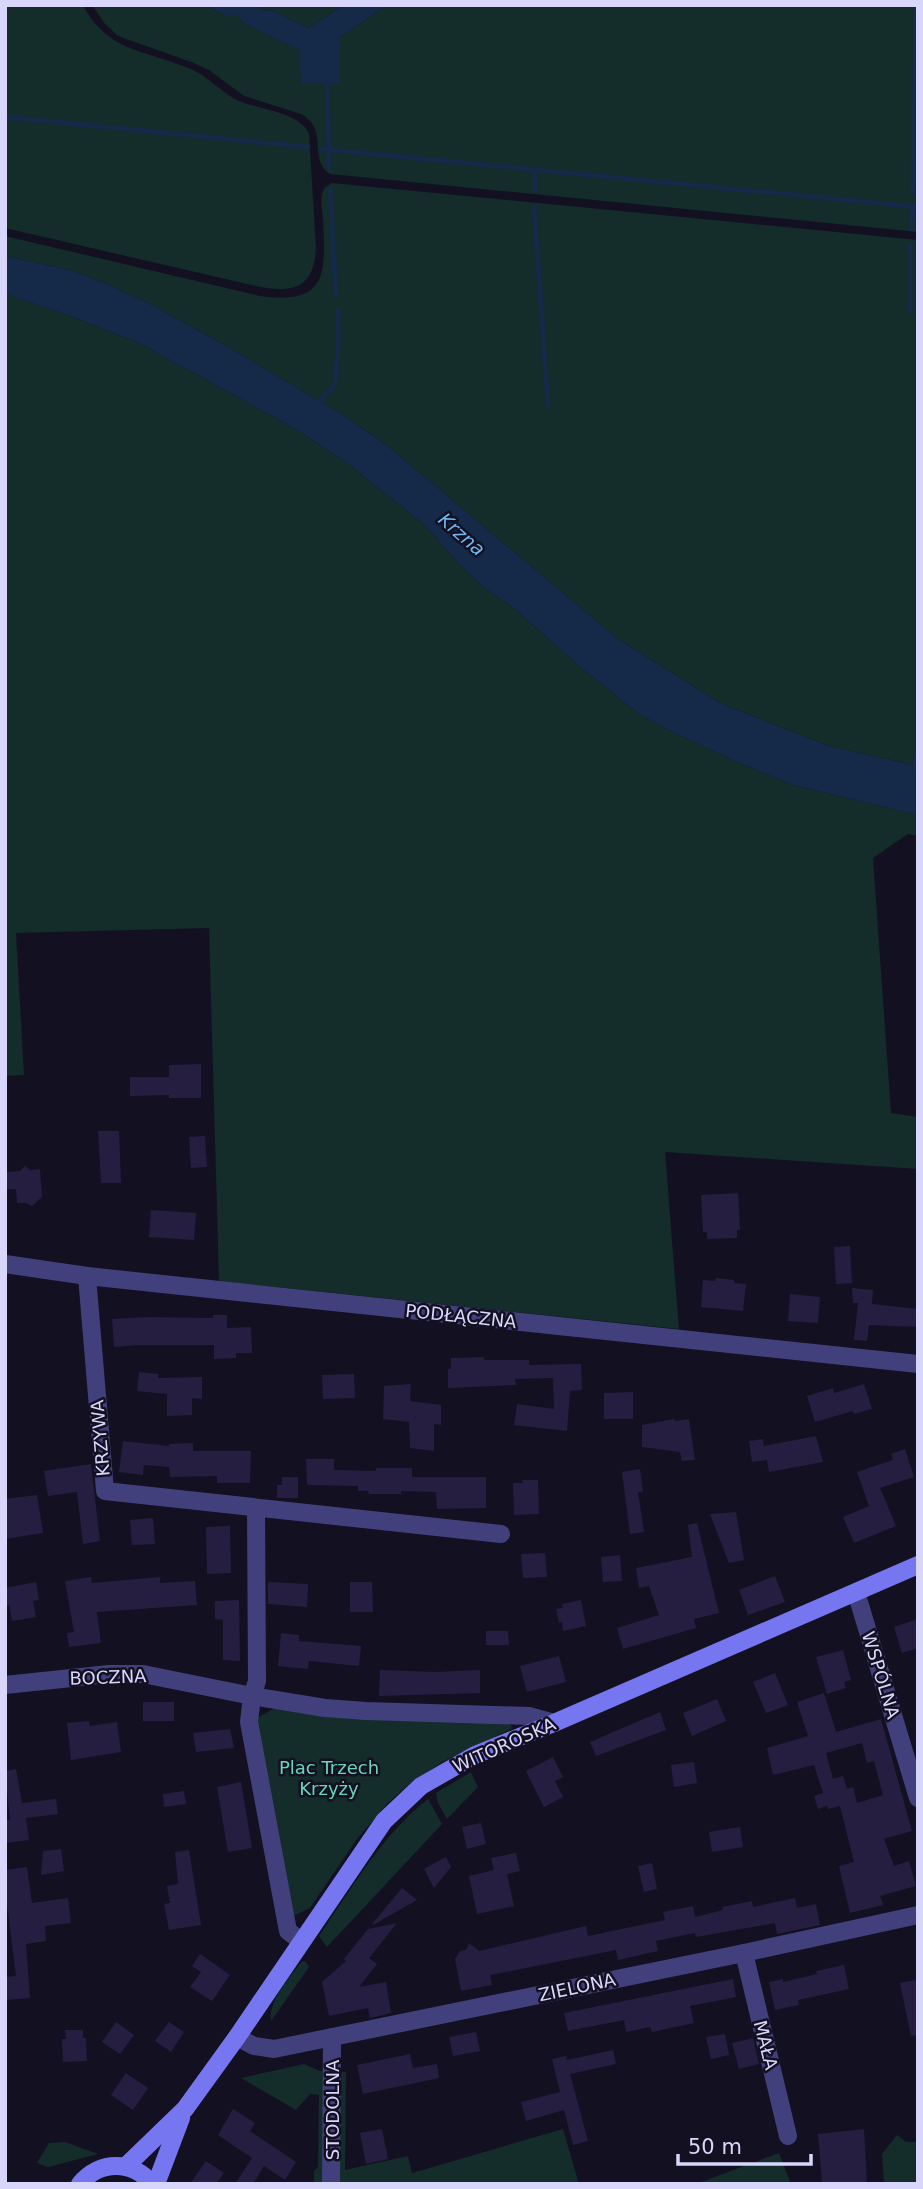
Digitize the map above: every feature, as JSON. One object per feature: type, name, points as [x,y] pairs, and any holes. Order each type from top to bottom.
[{"type":"main road","name":"WITOROSKA","points":[[126,2166],[185,2109],[384,1821],[411,1794],[475,1755],[918,1565]]},
{"type":"main road","name":"WITOROSKA","points":[[154,2184],[185,2109]]},
{"type":"main road","points":[[80,2184],[97,2169],[111,2165],[126,2166],[154,2184]]},
{"type":"street","name":"PODŁĄCZNA","points":[[5,1264],[87,1276],[918,1364]]},
{"type":"street","name":"KRZYWA","points":[[87,1276],[105,1491],[502,1534]]},
{"type":"street","points":[[256,1509],[257,1681],[251,1696],[249,1722],[288,1931],[301,1941]]},
{"type":"street","name":"WSPÓLNA","points":[[856,1592],[918,1798]]},
{"type":"street","name":"BOCZNA","points":[[5,1685],[109,1674],[143,1674],[251,1696]]},
{"type":"street","points":[[251,1696],[325,1708],[529,1716],[554,1723]]},
{"type":"street","name":"ZIELONA","points":[[237,2037],[254,2046],[274,2049],[918,1915]]},
{"type":"street","name":"MAŁA","points":[[744,1953],[788,2136]]},
{"type":"street","name":"STODOLNA","points":[[331,2184],[332,2037]]},
{"type":"green space","points":[[5,5],[83,5],[93,21],[118,42],[195,71],[239,101],[289,116],[305,127],[309,134],[316,248],[307,279],[293,288],[260,287],[5,228]]},
{"type":"green space","points":[[92,5],[204,5],[225,15],[237,15],[242,22],[300,50],[302,84],[340,84],[340,37],[387,5],[918,5],[918,232],[330,174],[320,161],[315,128],[301,114],[244,96],[209,70],[118,36],[105,24]]},
{"type":"green space","points":[[258,5],[344,5],[308,28],[274,11],[261,10]]},
{"type":"green space","points":[[332,183],[918,240],[918,766],[829,746],[722,704],[618,639],[389,447],[343,415],[152,305],[70,270],[5,256],[5,236],[260,296],[299,296],[318,282],[322,270],[324,239],[321,198],[325,187]]},
{"type":"green space","points":[[5,294],[139,343],[294,428],[347,463],[426,526],[483,587],[515,609],[579,666],[639,714],[737,762],[793,785],[918,815],[918,836],[908,834],[873,858],[891,1113],[918,1117],[918,1169],[665,1152],[679,1329],[219,1281],[209,928],[16,933],[24,1075],[5,1076]]},
{"type":"green space","name":"Plac Trzech Krzyży","points":[[275,1708],[512,1726],[511,1729],[442,1762],[408,1785],[387,1804],[357,1839],[310,1908],[293,1916],[257,1718]]},
{"type":"green space","points":[[471,1772],[478,1787],[447,1819],[436,1793]]},
{"type":"green space","points":[[428,1799],[442,1824],[327,1947],[319,1936],[356,1881],[396,1829]]},
{"type":"green space","points":[[305,1961],[309,1967],[271,2021],[276,1997],[301,1962]]},
{"type":"green space","points":[[304,2064],[320,2071],[325,2070],[323,2184],[314,2184],[314,2171],[318,2167],[319,2095],[310,2094],[296,2110],[241,2078]]},
{"type":"green space","points":[[339,2072],[346,2072],[345,2170],[408,2156],[412,2173],[563,2129],[579,2184],[337,2184]]},
{"type":"green space","points":[[897,2135],[906,2142],[918,2142],[918,2184],[884,2184],[882,2154]]},
{"type":"green space","points":[[65,2142],[98,2154],[48,2167],[37,2163],[49,2143]]},
{"type":"green space","points":[[779,2153],[791,2184],[696,2184]]},
{"type":"water","points":[[204,5],[258,5],[261,10],[274,11],[308,28],[344,5],[387,5],[340,37],[340,84],[301,84],[299,50],[242,22],[237,15],[225,15]]},
{"type":"water","name":"Krzna","points":[[5,256],[70,270],[152,305],[343,415],[389,447],[618,639],[722,704],[829,746],[918,766],[918,815],[793,785],[737,762],[639,714],[579,666],[515,609],[483,587],[426,526],[347,463],[294,428],[139,343],[5,294]]},
{"type":"building","points":[[201,1064],[201,1098],[130,1096],[130,1077],[169,1077],[169,1065]]},
{"type":"building","points":[[98,1131],[119,1131],[121,1183],[101,1183]]},
{"type":"building","points":[[205,1136],[207,1167],[191,1168],[189,1137]]},
{"type":"building","points":[[25,1166],[30,1170],[40,1169],[42,1197],[32,1206],[17,1203],[16,1189],[5,1189],[5,1172],[20,1171]]},
{"type":"building","points":[[738,1193],[740,1230],[737,1230],[737,1238],[707,1239],[707,1232],[703,1232],[701,1195]]},
{"type":"building","points":[[151,1210],[196,1213],[194,1240],[149,1237]]},
{"type":"building","points":[[850,1246],[852,1283],[836,1284],[834,1247]]},
{"type":"building","points":[[716,1278],[746,1284],[743,1311],[701,1307],[703,1280],[715,1281]]},
{"type":"building","points":[[852,1288],[873,1290],[872,1304],[918,1309],[918,1327],[869,1325],[867,1341],[854,1340],[858,1303],[853,1303]]},
{"type":"building","points":[[790,1294],[820,1297],[818,1323],[788,1321]]},
{"type":"building","points":[[213,1315],[227,1315],[227,1328],[251,1327],[252,1353],[236,1353],[236,1358],[214,1359],[214,1345],[114,1347],[112,1319],[213,1318]]},
{"type":"building","points":[[484,1357],[484,1360],[529,1360],[529,1365],[581,1364],[582,1390],[570,1391],[567,1431],[514,1425],[517,1404],[554,1409],[553,1378],[515,1379],[516,1385],[448,1388],[451,1358]]},
{"type":"building","points":[[139,1372],[158,1374],[158,1378],[202,1377],[202,1399],[192,1398],[192,1415],[167,1416],[167,1394],[137,1391]]},
{"type":"building","points":[[354,1374],[355,1398],[323,1399],[322,1375]]},
{"type":"building","points":[[411,1384],[410,1401],[441,1405],[441,1425],[434,1424],[434,1451],[410,1448],[409,1422],[383,1419],[384,1386]]},
{"type":"building","points":[[864,1384],[872,1409],[854,1414],[853,1411],[815,1422],[807,1396],[833,1388],[834,1393]]},
{"type":"building","points":[[633,1392],[633,1419],[604,1419],[604,1393]]},
{"type":"building","points":[[689,1419],[695,1460],[682,1461],[680,1452],[642,1447],[642,1425]]},
{"type":"building","points":[[816,1436],[823,1462],[769,1472],[767,1460],[752,1462],[749,1441],[763,1439],[764,1446]]},
{"type":"building","points":[[123,1441],[169,1446],[193,1443],[193,1451],[251,1451],[250,1483],[217,1483],[217,1476],[170,1477],[169,1467],[144,1465],[143,1475],[119,1472]]},
{"type":"building","points":[[905,1449],[914,1477],[880,1488],[896,1526],[854,1543],[843,1517],[869,1506],[857,1472],[893,1460],[891,1454]]},
{"type":"building","points":[[306,1459],[334,1459],[334,1470],[412,1468],[412,1477],[486,1477],[486,1508],[437,1509],[436,1492],[369,1494],[368,1491],[358,1491],[358,1486],[307,1485]]},
{"type":"building","points":[[91,1464],[100,1541],[83,1544],[77,1492],[48,1496],[44,1471]]},
{"type":"building","points":[[640,1469],[643,1492],[638,1492],[644,1532],[630,1534],[622,1472]]},
{"type":"building","points":[[282,1477],[298,1477],[298,1498],[277,1498],[277,1485],[282,1485]]},
{"type":"building","points":[[522,1480],[538,1480],[539,1514],[514,1515],[513,1483],[523,1483]]},
{"type":"building","points":[[37,1495],[43,1533],[5,1539],[5,1499]]},
{"type":"building","points":[[736,1512],[744,1560],[729,1563],[710,1514]]},
{"type":"building","points":[[153,1518],[155,1544],[132,1545],[130,1520]]},
{"type":"building","points":[[697,1523],[719,1613],[694,1619],[696,1628],[623,1649],[617,1628],[659,1615],[649,1586],[639,1588],[636,1568],[692,1557],[688,1525]]},
{"type":"building","points":[[230,1526],[231,1573],[207,1574],[206,1527]]},
{"type":"building","points":[[545,1553],[547,1577],[523,1578],[521,1554]]},
{"type":"building","points":[[620,1555],[622,1581],[603,1582],[601,1557]]},
{"type":"building","points":[[775,1576],[785,1602],[748,1615],[739,1590]]},
{"type":"building","points":[[91,1577],[92,1583],[160,1577],[160,1583],[195,1581],[197,1605],[97,1612],[101,1643],[69,1647],[67,1633],[74,1632],[65,1581]]},
{"type":"building","points":[[36,1582],[39,1600],[33,1601],[36,1617],[12,1621],[9,1605],[5,1606],[5,1588]]},
{"type":"building","points":[[268,1582],[308,1584],[307,1607],[268,1604]]},
{"type":"building","points":[[350,1582],[372,1582],[373,1612],[350,1612]]},
{"type":"building","points":[[239,1600],[240,1661],[223,1660],[223,1620],[215,1619],[215,1601]]},
{"type":"building","points":[[581,1600],[586,1626],[563,1631],[556,1609],[563,1608],[562,1604]]},
{"type":"building","points":[[918,1619],[918,1648],[902,1653],[894,1627]]},
{"type":"building","points":[[486,1631],[508,1631],[509,1645],[486,1645]]},
{"type":"building","points":[[281,1633],[299,1635],[299,1641],[361,1646],[359,1666],[309,1661],[308,1669],[278,1666]]},
{"type":"building","points":[[843,1650],[851,1680],[844,1682],[846,1688],[827,1694],[816,1657]]},
{"type":"building","points":[[559,1656],[566,1682],[527,1692],[520,1666]]},
{"type":"building","points":[[380,1670],[480,1670],[480,1693],[379,1696]]},
{"type":"building","points":[[775,1673],[788,1705],[766,1713],[753,1682]]},
{"type":"building","points":[[824,1693],[836,1732],[881,1719],[912,1831],[884,1839],[894,1866],[909,1861],[916,1886],[880,1896],[883,1905],[850,1913],[839,1866],[854,1862],[840,1806],[818,1809],[814,1796],[823,1793],[814,1765],[773,1775],[767,1748],[808,1736],[797,1702]],"holes":[[[862,1743],[867,1763],[874,1761],[883,1795],[857,1803],[853,1787],[847,1789],[843,1776],[833,1779],[826,1753]]]},
{"type":"building","points":[[717,1699],[726,1721],[692,1736],[683,1713]]},
{"type":"building","points":[[143,1702],[174,1702],[174,1721],[143,1721]]},
{"type":"building","points":[[660,1712],[666,1730],[596,1756],[590,1742]]},
{"type":"building","points":[[89,1721],[90,1726],[117,1722],[121,1752],[71,1760],[67,1723]]},
{"type":"building","points":[[230,1729],[234,1748],[196,1752],[193,1733]]},
{"type":"building","points":[[553,1757],[563,1777],[555,1781],[563,1797],[544,1807],[526,1771]]},
{"type":"building","points":[[694,1762],[697,1783],[674,1787],[671,1765]]},
{"type":"building","points":[[16,1769],[22,1803],[56,1799],[58,1814],[26,1818],[29,1840],[6,1843],[5,1820],[10,1820],[5,1771]]},
{"type":"building","points":[[241,1782],[252,1848],[228,1852],[217,1787]]},
{"type":"building","points":[[184,1791],[186,1804],[164,1807],[163,1794]]},
{"type":"building","points":[[481,1823],[486,1844],[467,1849],[462,1827]]},
{"type":"building","points":[[740,1827],[743,1847],[712,1852],[709,1832]]},
{"type":"building","points":[[61,1849],[64,1871],[41,1875],[43,1851]]},
{"type":"building","points":[[189,1850],[201,1925],[169,1930],[164,1904],[170,1903],[167,1886],[178,1884],[175,1852]]},
{"type":"building","points":[[516,1853],[520,1871],[507,1874],[514,1906],[477,1914],[469,1876],[494,1870],[491,1858]]},
{"type":"building","points":[[446,1857],[451,1867],[434,1888],[424,1869]]},
{"type":"building","points":[[652,1863],[657,1889],[644,1892],[638,1866]]},
{"type":"building","points":[[27,1867],[32,1903],[68,1898],[71,1923],[45,1926],[46,1941],[26,1944],[30,1998],[5,2000],[5,1977],[16,1976],[5,1870]]},
{"type":"building","points":[[402,1888],[417,1900],[373,1925],[372,1924]]},
{"type":"building","points":[[795,1898],[797,1908],[816,1904],[820,1925],[777,1934],[775,1923],[696,1937],[695,1933],[656,1941],[658,1951],[618,1960],[616,1950],[490,1975],[492,1985],[461,1991],[455,1959],[460,1951],[466,1950],[469,1943],[479,1951],[586,1926],[588,1936],[665,1920],[663,1912],[693,1906],[695,1917],[723,1910],[722,1907],[752,1901],[753,1907]]},
{"type":"building","points":[[397,1923],[369,1958],[377,1964],[359,1987],[386,1982],[391,2013],[370,2018],[368,2008],[329,2016],[322,1982],[346,1961],[344,1959],[368,1929]]},
{"type":"building","points":[[200,1954],[230,1975],[212,2001],[190,1987],[201,1972],[192,1966]]},
{"type":"building","points":[[844,1965],[849,1989],[798,2000],[799,2005],[775,2010],[769,1982],[783,1979],[783,1982]]},
{"type":"building","points":[[733,1979],[736,1997],[690,2006],[694,2023],[652,2032],[650,2027],[626,2032],[624,2020],[568,2031],[564,2013]]},
{"type":"building","points":[[916,1980],[918,2035],[911,2036],[900,1983]]},
{"type":"building","points":[[116,2022],[134,2035],[120,2054],[102,2042]]},
{"type":"building","points":[[169,2022],[184,2032],[171,2052],[155,2041]]},
{"type":"building","points":[[65,2030],[83,2030],[87,2061],[63,2062],[62,2039],[66,2039]]},
{"type":"building","points":[[476,2032],[480,2051],[453,2056],[449,2037]]},
{"type":"building","points":[[725,2034],[729,2055],[711,2059],[706,2037]]},
{"type":"building","points":[[753,2038],[759,2064],[739,2069],[732,2043]]},
{"type":"building","points":[[613,2050],[616,2064],[570,2074],[588,2141],[573,2145],[564,2110],[526,2121],[521,2102],[560,2092],[552,2059],[566,2056],[567,2060]]},
{"type":"building","points":[[410,2054],[413,2068],[437,2064],[439,2078],[363,2094],[357,2065]]},
{"type":"building","points":[[126,2073],[148,2088],[133,2110],[111,2095]]},
{"type":"building","points":[[233,2109],[255,2123],[250,2131],[296,2162],[285,2180],[264,2166],[253,2184],[235,2184],[252,2158],[218,2135]]},
{"type":"building","points":[[382,2129],[388,2159],[366,2164],[360,2133]]},
{"type":"building","points":[[864,2129],[867,2184],[822,2183],[818,2134]]},
{"type":"building","points":[[206,2161],[224,2173],[216,2184],[190,2184]]},
{"type":"waterway","points":[[913,192],[916,5]]},
{"type":"waterway","points":[[327,84],[329,167]]},
{"type":"waterway","points":[[5,117],[308,147]]},
{"type":"waterway","points":[[322,149],[918,207]]},
{"type":"waterway","points":[[535,170],[535,190]]},
{"type":"waterway","points":[[330,189],[336,296]]},
{"type":"waterway","points":[[534,207],[548,405]]},
{"type":"waterway","points":[[911,229],[913,207]]},
{"type":"waterway","points":[[910,245],[910,311]]},
{"type":"waterway","points":[[317,405],[335,384],[338,310]]},
{"type":"waterway","points":[[913,772],[918,751]]}]
